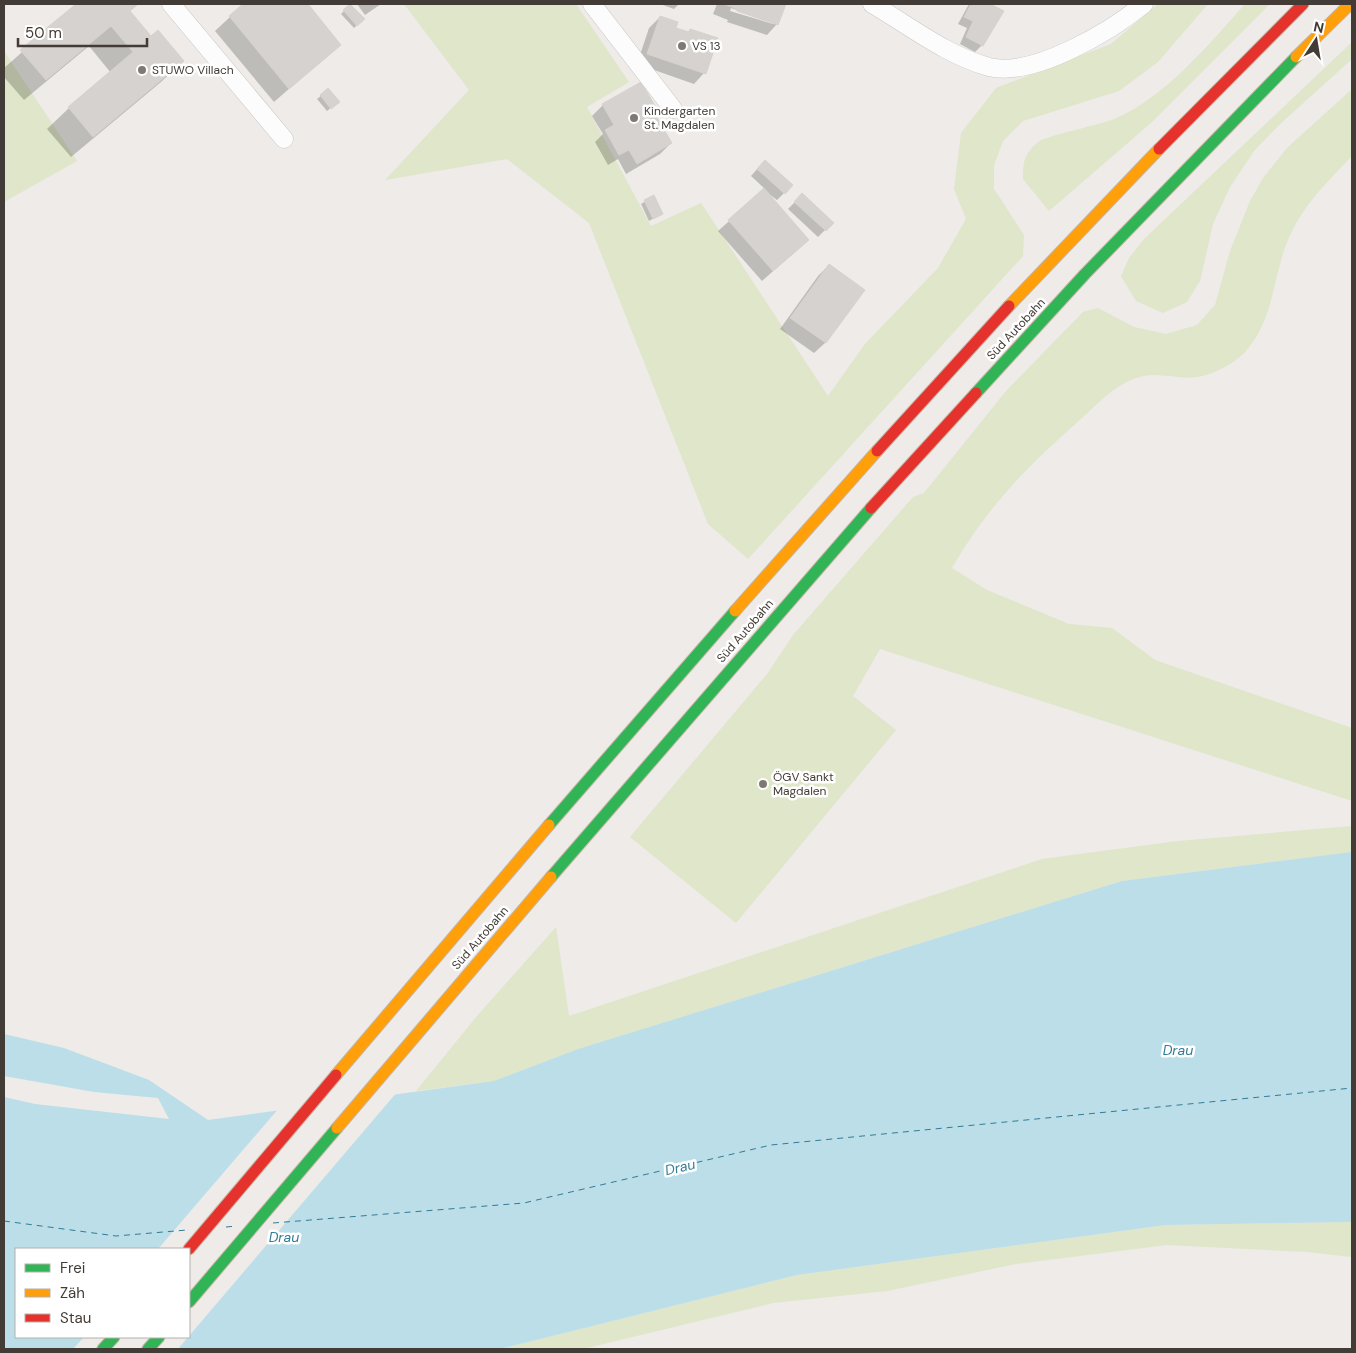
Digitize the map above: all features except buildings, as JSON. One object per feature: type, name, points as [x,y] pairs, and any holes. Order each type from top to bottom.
[{"type":"highway","name":"Süd Autobahn","points":[[190,1248],[451,938],[825,508],[1063,247],[1236,69],[1303,4]]},
{"type":"highway","name":"Süd Autobahn","points":[[190,1301],[474,966],[873,505],[1085,274],[1257,95],[1350,4]]},
{"type":"highway","points":[[103,1349],[113,1338]]},
{"type":"highway","points":[[148,1349],[158,1338]]},
{"type":"street","points":[[171,4],[284,139]]},
{"type":"street","points":[[592,4],[673,109]]},
{"type":"street","points":[[872,4],[916,33],[968,59],[991,67],[1016,67],[1062,54],[1095,37],[1144,4]]},
{"type":"green space","points":[[404,4],[576,4],[629,82],[587,107],[651,226],[701,203],[828,396],[865,344],[938,268],[966,219],[954,189],[961,133],[996,88],[1111,44],[1158,4],[1208,4],[1158,62],[1119,91],[1023,121],[1003,141],[994,165],[994,189],[1024,235],[1023,256],[748,559],[708,524],[589,223],[507,159],[385,180],[469,90]]},
{"type":"green space","points":[[1245,4],[1270,4],[1152,122],[1049,211],[1023,179],[1025,159],[1033,146],[1051,137],[1114,119],[1133,110],[1151,98],[1185,69]]},
{"type":"green space","points":[[1352,42],[1352,59],[1279,125],[1254,151],[1230,187],[1213,224],[1200,281],[1187,302],[1163,313],[1136,301],[1121,276],[1129,258],[1144,239]]},
{"type":"green space","points":[[4,51],[77,161],[4,202]]},
{"type":"green space","points":[[1352,89],[1352,156],[1312,199],[1293,229],[1281,260],[1269,307],[1256,337],[1246,351],[1223,368],[1203,376],[1190,378],[1147,375],[1131,380],[1116,388],[1044,453],[1011,487],[980,524],[952,568],[987,590],[1069,624],[1112,628],[1155,660],[1352,728],[1352,801],[880,649],[853,696],[896,730],[736,923],[630,837],[767,674],[793,635],[913,497],[924,493],[1006,391],[1083,312],[1098,308],[1134,327],[1166,334],[1197,325],[1215,305],[1230,251],[1250,201],[1263,178],[1287,148]]},
{"type":"green space","points":[[1352,826],[1352,852],[1122,881],[578,1049],[495,1081],[416,1091],[477,1016],[556,927],[569,1016],[1042,859],[1178,841]]},
{"type":"green space","points":[[1352,1222],[1352,1257],[1307,1252],[1167,1245],[1016,1264],[887,1291],[773,1303],[583,1349],[500,1349],[797,1275],[1166,1225]]},
{"type":"water","name":"Drau","points":[[1352,852],[1352,1222],[1166,1225],[797,1275],[500,1349],[4,1349],[4,1097],[35,1104],[169,1119],[158,1098],[94,1092],[4,1076],[4,1034],[64,1048],[149,1080],[208,1120],[494,1081],[578,1049],[1122,881]]},
{"type":"pier","points":[[398,1091],[190,1335],[190,1248],[159,1248],[279,1108]]},
{"type":"pier","points":[[83,1338],[187,1338],[178,1349],[73,1349]]},
{"type":"ferry route","points":[[273,1223],[524,1203],[771,1145],[1352,1088]]},
{"type":"ferry route","points":[[4,1221],[116,1236],[187,1230]]},
{"type":"ferry route","points":[[226,1227],[237,1226]]},
{"type":"traffic: fast","points":[[976,393],[1085,274],[1296,57]]},
{"type":"traffic: fast","points":[[551,877],[871,508]]},
{"type":"traffic: fast","points":[[549,825],[735,611]]},
{"type":"traffic: fast","points":[[190,1301],[337,1128]]},
{"type":"traffic: fast","points":[[103,1349],[113,1338]]},
{"type":"traffic: fast","points":[[148,1349],[158,1338]]},
{"type":"traffic: slow","points":[[1296,57],[1350,4]]},
{"type":"traffic: slow","points":[[1009,306],[1159,149]]},
{"type":"traffic: slow","points":[[735,611],[877,451]]},
{"type":"traffic: slow","points":[[336,1075],[549,825]]},
{"type":"traffic: slow","points":[[337,1128],[551,877]]},
{"type":"traffic: jam","points":[[1159,149],[1303,4]]},
{"type":"traffic: jam","points":[[877,451],[1009,306]]},
{"type":"traffic: jam","points":[[871,508],[976,393]]},
{"type":"traffic: jam","points":[[190,1248],[336,1075]]},
{"type":"place","name":"VS 13","points":[[682,46]]},
{"type":"place","name":"STUWO Villach","points":[[142,70]]},
{"type":"place","name":"Kindergarten St. Magdalen","points":[[634,118]]},
{"type":"place","name":"ÖGV Sankt Magdalen","points":[[763,784]]}]
